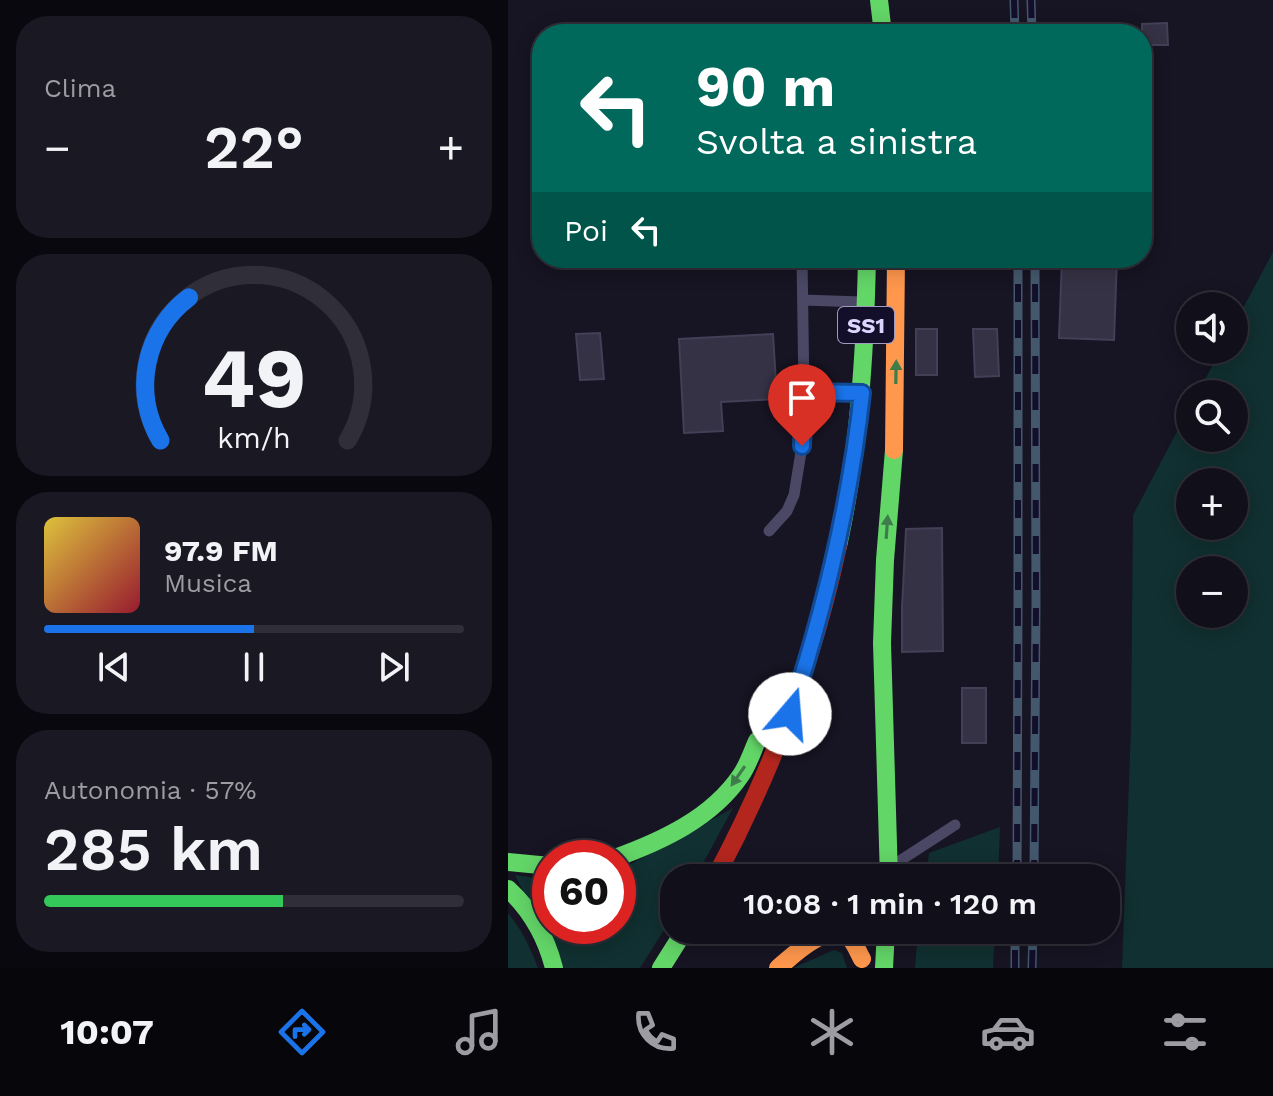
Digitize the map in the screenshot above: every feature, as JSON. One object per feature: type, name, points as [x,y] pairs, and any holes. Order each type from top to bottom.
[{"type":"main road","points":[[868,0],[868,24]]},
{"type":"main road","points":[[879,0],[882,24]]},
{"type":"main road","name":"SS1","points":[[723,864],[790,714],[821,616],[852,475],[862,393],[867,268]]},
{"type":"main road","points":[[889,864],[883,740],[883,604],[894,450],[896,268]]},
{"type":"main road","points":[[810,588],[843,524]]},
{"type":"main road","points":[[636,849],[695,819],[719,799],[741,775],[761,729]]},
{"type":"main road","points":[[868,864],[883,740]]},
{"type":"main road","points":[[508,862],[532,864]]},
{"type":"main road","points":[[508,889],[534,919],[554,968]]},
{"type":"main road","points":[[778,968],[817,939],[837,932],[847,936],[854,944],[862,964]]},
{"type":"main road","points":[[661,968],[676,944]]},
{"type":"main road","points":[[862,964],[863,944]]},
{"type":"main road","points":[[884,968],[885,944]]},
{"type":"lane","points":[[769,531],[787,511],[794,495],[802,446],[802,268]]},
{"type":"lane","points":[[803,300],[866,302]]},
{"type":"lane","points":[[804,392],[862,393]]},
{"type":"lane","points":[[896,864],[955,825]]},
{"type":"green space","points":[[1273,252],[1273,968],[1122,968],[1131,728],[1133,515],[1176,434],[1176,452],[1248,452],[1248,380],[1205,380],[1213,364],[1248,364],[1248,299]]},
{"type":"green space","points":[[733,808],[703,864],[660,864],[660,936],[640,968],[562,968],[550,944],[636,944],[636,861]]},
{"type":"green space","points":[[1000,827],[999,864],[928,864],[929,853]]},
{"type":"green space","points":[[515,875],[532,877],[532,909]]},
{"type":"green space","points":[[508,913],[525,939],[538,968],[508,968]]},
{"type":"green space","points":[[917,944],[994,944],[993,968],[915,968]]},
{"type":"green space","points":[[834,950],[842,953],[847,968],[793,968]]},
{"type":"building","points":[[1167,23],[1168,45],[1152,45],[1152,24],[1142,24]]},
{"type":"building","points":[[1062,268],[1117,268],[1114,340],[1059,338]]},
{"type":"building","points":[[916,329],[937,329],[937,375],[916,375]]},
{"type":"building","points":[[973,329],[997,329],[999,376],[975,377]]},
{"type":"building","points":[[600,333],[604,379],[580,380],[576,334]]},
{"type":"building","points":[[773,334],[777,399],[721,402],[723,431],[684,433],[679,339]]},
{"type":"building","points":[[942,528],[943,651],[902,652],[906,529]]},
{"type":"building","points":[[962,688],[986,688],[986,743],[962,743]]},
{"type":"railway","points":[[1014,0],[1015,24]]},
{"type":"railway","points":[[1031,0],[1032,24]]},
{"type":"railway","points":[[1017,864],[1018,268]]},
{"type":"railway","points":[[1034,864],[1035,268]]},
{"type":"railway","points":[[1015,944],[1015,968]]},
{"type":"railway","points":[[1032,968],[1033,944]]},
{"type":"traffic: fast","points":[[879,0],[882,24]]},
{"type":"traffic: fast","points":[[838,546],[860,402],[867,268]]},
{"type":"traffic: fast","points":[[889,864],[882,643],[894,450]]},
{"type":"traffic: fast","points":[[636,850],[668,836],[716,804],[741,775],[757,741]]},
{"type":"traffic: fast","points":[[508,862],[532,864]]},
{"type":"traffic: fast","points":[[508,889],[537,925],[554,968]]},
{"type":"traffic: fast","points":[[661,968],[676,944]]},
{"type":"traffic: fast","points":[[884,968],[885,944]]},
{"type":"traffic: slow","points":[[894,450],[896,268]]},
{"type":"traffic: slow","points":[[778,968],[811,942],[831,933],[849,937],[862,959]]},
{"type":"traffic: jam","points":[[722,864],[755,798],[803,675],[838,546]]},
{"type":"route","points":[[790,714],[833,570],[852,475],[862,393],[804,392],[802,446]]}]
